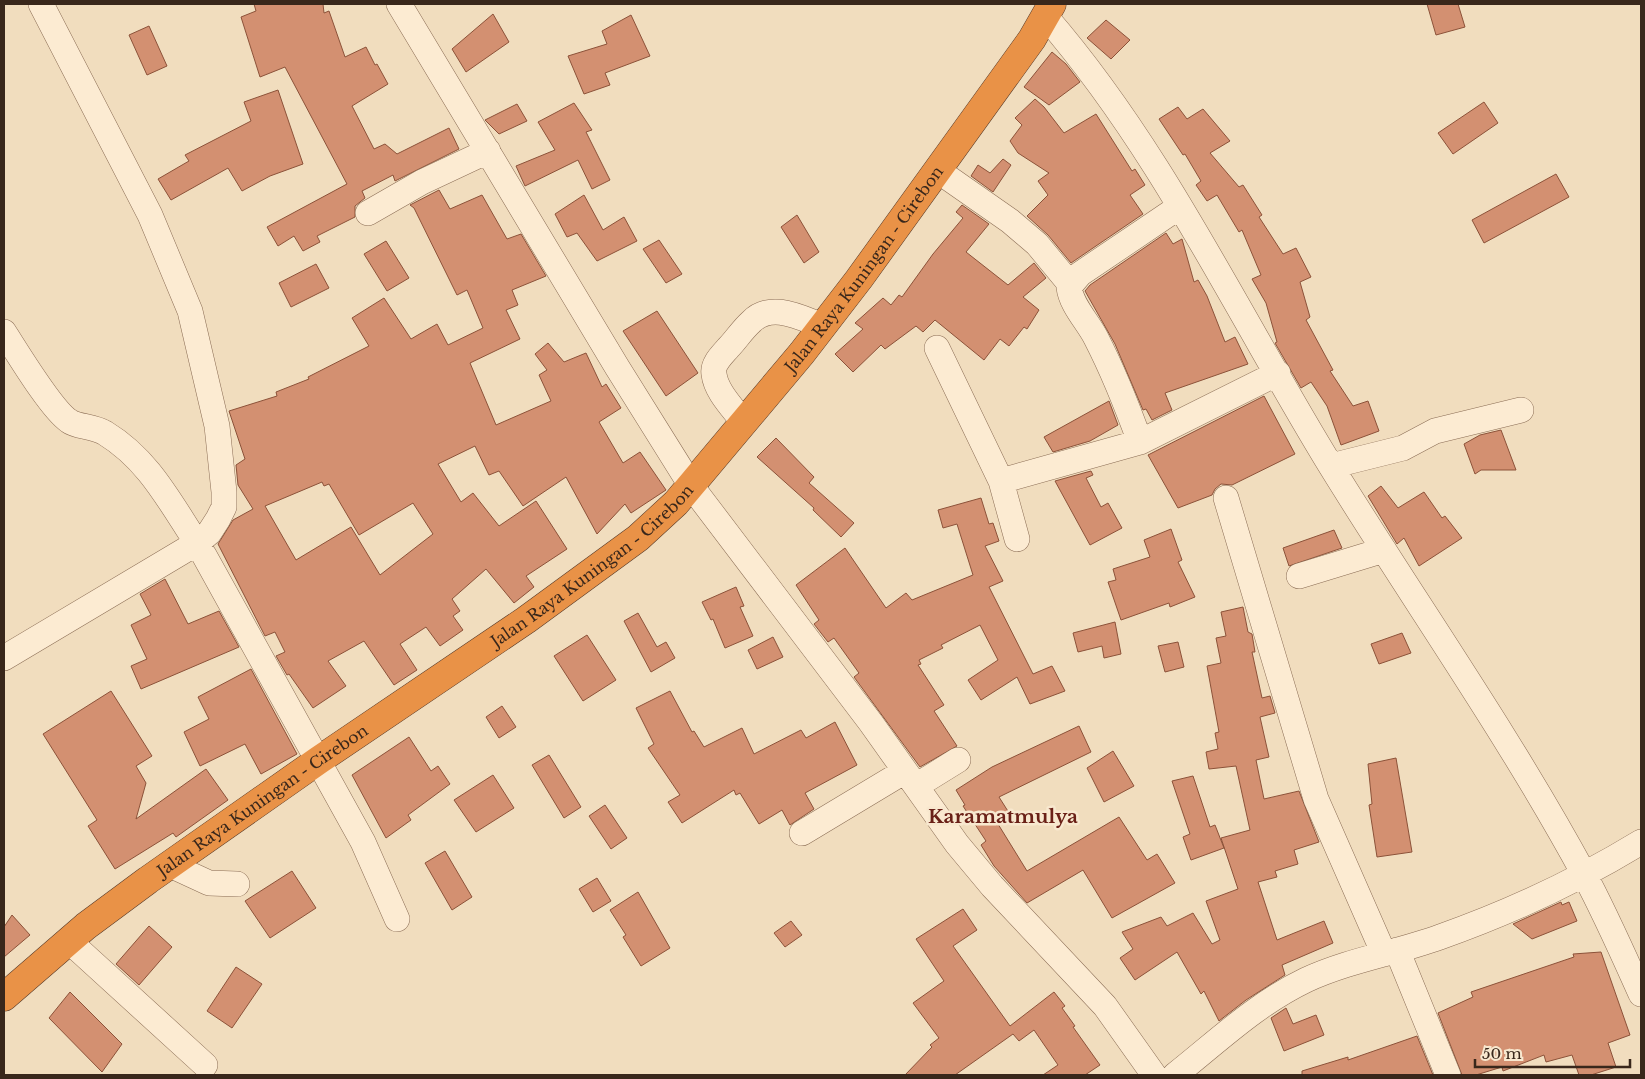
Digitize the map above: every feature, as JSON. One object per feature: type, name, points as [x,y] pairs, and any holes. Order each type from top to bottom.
[{"type":"highway","name":"Jalan Raya Kuningan - Cirebon","points":[[6,988],[148,880],[319,760],[526,620],[638,538],[692,487],[823,326],[937,170],[1049,10]]},
{"type":"street","points":[[4,658],[201,549],[224,507],[222,454],[190,311],[175,271],[150,215],[41,4]]},
{"type":"street","points":[[399,4],[617,367],[692,487],[865,715],[957,844],[992,886],[1105,1006],[1154,1075]]},
{"type":"street","points":[[1049,10],[1120,113],[1179,207],[1278,372],[1331,466],[1531,783],[1633,955],[1641,994]]},
{"type":"street","points":[[368,213],[422,182],[488,151]]},
{"type":"street","points":[[937,170],[1010,221],[1037,244],[1070,284]]},
{"type":"street","points":[[1140,442],[1126,404],[1096,337],[1074,302],[1069,290],[1070,284],[1080,274],[1179,207]]},
{"type":"street","points":[[744,423],[720,389],[714,375],[714,367],[721,356],[752,320],[760,314],[784,312],[823,326]]},
{"type":"street","points":[[4,332],[52,401],[70,422],[93,427],[125,446],[153,475],[201,549],[319,760],[363,842],[397,919]]},
{"type":"street","points":[[937,348],[1001,481],[1017,539]]},
{"type":"street","points":[[1001,481],[1140,442],[1278,372]]},
{"type":"street","points":[[1331,466],[1403,448],[1426,434],[1521,410]]},
{"type":"street","points":[[1226,498],[1316,799],[1448,1075]]},
{"type":"street","points":[[1299,576],[1384,550]]},
{"type":"street","points":[[802,832],[910,779],[958,760]]},
{"type":"street","points":[[1175,1075],[1239,1020],[1270,1000],[1332,969],[1439,938],[1516,908],[1585,876],[1641,842]]},
{"type":"street","points":[[170,865],[209,883],[237,884]]},
{"type":"street","points":[[78,934],[205,1065]]},
{"type":"building","points":[[254,4],[323,4],[324,13],[329,11],[345,57],[366,47],[388,84],[352,106],[374,149],[385,144],[397,154],[449,128],[459,149],[395,181],[393,175],[362,191],[365,198],[355,206],[355,217],[317,236],[320,242],[303,251],[294,236],[278,246],[267,227],[347,184],[285,67],[260,77],[241,17],[256,11]]},
{"type":"building","points":[[1427,4],[1458,4],[1465,27],[1436,35]]},
{"type":"building","points":[[493,14],[509,42],[466,72],[452,49]]},
{"type":"building","points":[[631,15],[650,56],[605,73],[610,85],[584,94],[568,56],[607,44],[602,31]]},
{"type":"building","points":[[1106,20],[1130,40],[1111,59],[1087,38]]},
{"type":"building","points":[[149,26],[167,66],[147,75],[129,35]]},
{"type":"building","points":[[1052,52],[1066,64],[1080,82],[1049,105],[1024,87]]},
{"type":"building","points":[[278,90],[303,164],[270,176],[242,191],[228,168],[171,200],[158,179],[189,161],[185,155],[251,121],[244,102]]},
{"type":"building","points":[[1035,99],[1044,107],[1064,133],[1096,114],[1132,171],[1135,169],[1145,185],[1130,195],[1143,214],[1071,263],[1048,235],[1027,216],[1048,195],[1038,181],[1049,173],[1018,153],[1010,141],[1022,125],[1015,118]]},
{"type":"building","points":[[1484,102],[1498,123],[1453,154],[1438,133]]},
{"type":"building","points":[[574,103],[592,130],[586,132],[610,180],[592,189],[578,160],[525,186],[516,166],[555,150],[538,122]]},
{"type":"building","points":[[517,104],[527,121],[499,134],[485,120]]},
{"type":"building","points":[[1178,107],[1187,119],[1203,109],[1230,141],[1210,153],[1239,187],[1243,185],[1262,215],[1259,217],[1283,254],[1296,248],[1311,277],[1300,282],[1310,317],[1306,320],[1333,370],[1330,371],[1353,406],[1368,401],[1379,431],[1341,445],[1327,406],[1311,382],[1301,388],[1275,343],[1277,342],[1266,303],[1252,279],[1261,275],[1242,230],[1239,232],[1217,195],[1207,201],[1196,185],[1201,181],[1185,154],[1183,155],[1159,119]]},
{"type":"building","points":[[1003,159],[1011,165],[993,192],[971,176],[978,165],[990,173]]},
{"type":"building","points":[[1556,174],[1569,197],[1484,243],[1472,220]]},
{"type":"building","points":[[439,190],[450,209],[482,195],[507,239],[521,234],[546,276],[512,290],[518,305],[506,310],[520,339],[470,363],[496,425],[551,401],[539,375],[547,370],[535,354],[548,343],[564,362],[586,353],[602,387],[606,384],[621,408],[599,422],[623,463],[640,452],[666,490],[631,513],[625,504],[597,534],[566,477],[523,506],[499,471],[489,475],[475,446],[438,464],[461,502],[473,493],[499,526],[536,501],[567,549],[526,576],[534,587],[514,603],[486,569],[452,599],[460,611],[453,616],[463,630],[440,646],[426,627],[400,644],[417,670],[394,685],[364,641],[328,661],[346,686],[313,708],[289,674],[287,675],[276,656],[285,652],[275,632],[265,636],[218,544],[233,520],[253,509],[238,485],[236,465],[245,459],[229,411],[277,396],[276,392],[309,379],[308,377],[369,346],[352,318],[384,298],[411,339],[437,324],[448,345],[483,328],[467,290],[457,295],[414,208],[410,205]],"holes":[[[322,482],[324,486],[329,484],[359,535],[413,503],[433,534],[380,575],[351,527],[296,560],[265,506]]]},
{"type":"building","points":[[584,195],[603,230],[624,217],[637,241],[597,261],[577,233],[567,237],[555,214]]},
{"type":"building","points":[[962,205],[989,224],[966,252],[1008,285],[1034,263],[1046,278],[1023,297],[1039,310],[1027,329],[1024,327],[1009,346],[1000,339],[984,360],[935,320],[923,332],[916,326],[885,349],[881,345],[853,372],[835,354],[863,329],[855,323],[883,298],[891,305],[899,295],[902,297],[933,254],[963,218],[956,212]]},
{"type":"building","points":[[797,215],[819,252],[804,263],[781,227]]},
{"type":"building","points":[[1166,233],[1173,244],[1182,239],[1194,282],[1198,280],[1207,296],[1225,342],[1235,337],[1248,364],[1165,393],[1172,410],[1152,420],[1146,409],[1143,410],[1115,344],[1085,291],[1090,285]]},
{"type":"building","points":[[659,240],[682,274],[666,283],[643,249]]},
{"type":"building","points":[[386,241],[409,278],[387,291],[364,254]]},
{"type":"building","points":[[316,264],[329,288],[291,307],[279,283]]},
{"type":"building","points":[[657,311],[698,373],[666,396],[623,331]]},
{"type":"building","points":[[1264,396],[1295,454],[1232,485],[1221,484],[1212,495],[1178,508],[1148,455]]},
{"type":"building","points":[[1109,401],[1118,425],[1090,441],[1053,452],[1044,437]]},
{"type":"building","points":[[1501,430],[1516,470],[1481,470],[1475,474],[1464,444],[1480,435]]},
{"type":"building","points":[[776,438],[814,477],[809,483],[854,523],[841,537],[813,510],[814,508],[757,457]]},
{"type":"building","points":[[1091,471],[1093,475],[1086,478],[1101,507],[1108,503],[1122,528],[1090,545],[1055,481]]},
{"type":"building","points":[[1381,486],[1398,508],[1424,492],[1442,518],[1445,516],[1462,538],[1419,566],[1404,538],[1397,544],[1368,496]]},
{"type":"building","points":[[981,498],[989,524],[993,523],[999,541],[985,546],[1003,581],[989,587],[1033,674],[1052,666],[1065,691],[1030,704],[1017,677],[981,700],[968,680],[998,660],[980,625],[941,645],[943,648],[919,660],[921,664],[918,665],[944,705],[934,711],[957,746],[920,767],[854,677],[859,673],[834,638],[828,642],[814,624],[819,620],[796,585],[845,548],[886,608],[906,593],[912,600],[973,575],[957,524],[943,528],[938,510]]},
{"type":"building","points":[[1171,529],[1182,560],[1178,562],[1195,597],[1170,607],[1169,603],[1121,620],[1108,582],[1116,580],[1113,569],[1150,557],[1144,540]]},
{"type":"building","points":[[1334,530],[1342,548],[1289,566],[1283,548]]},
{"type":"building","points":[[165,579],[188,624],[219,611],[239,647],[141,689],[131,666],[147,659],[131,625],[151,615],[140,594]]},
{"type":"building","points":[[736,587],[744,606],[740,607],[753,636],[725,648],[713,619],[711,620],[702,602]]},
{"type":"building","points":[[1243,607],[1248,632],[1252,634],[1255,652],[1252,652],[1262,698],[1270,696],[1275,713],[1260,717],[1269,757],[1256,760],[1264,799],[1299,791],[1319,842],[1294,850],[1298,864],[1275,871],[1277,877],[1258,882],[1277,940],[1324,921],[1333,943],[1282,965],[1285,975],[1246,1000],[1219,1021],[1204,991],[1201,994],[1177,952],[1135,980],[1120,958],[1133,949],[1122,932],[1161,917],[1167,926],[1193,913],[1212,944],[1220,940],[1206,901],[1238,889],[1221,838],[1250,830],[1236,766],[1209,769],[1206,752],[1218,749],[1215,733],[1219,732],[1207,666],[1221,663],[1216,638],[1226,636],[1221,612]]},
{"type":"building","points":[[638,613],[657,647],[666,642],[675,658],[651,672],[624,621]]},
{"type":"building","points":[[1115,622],[1121,654],[1104,658],[1102,646],[1078,652],[1073,633]]},
{"type":"building","points":[[1402,633],[1411,653],[1379,664],[1371,644]]},
{"type":"building","points":[[587,635],[616,680],[583,701],[554,656]]},
{"type":"building","points":[[773,637],[783,657],[757,669],[748,650]]},
{"type":"building","points":[[1178,642],[1184,667],[1165,672],[1158,646]]},
{"type":"building","points":[[251,669],[297,754],[261,774],[245,744],[200,766],[184,732],[209,719],[198,697]]},
{"type":"building","points":[[111,691],[152,756],[136,766],[146,783],[136,819],[206,769],[228,800],[176,837],[173,833],[115,869],[88,826],[97,820],[43,734]]},
{"type":"building","points":[[670,691],[692,732],[694,731],[704,747],[742,728],[754,754],[801,730],[806,738],[835,722],[857,765],[805,793],[814,809],[790,825],[782,810],[759,824],[740,793],[736,795],[734,790],[682,823],[668,802],[680,795],[648,748],[654,744],[636,708]]},
{"type":"building","points":[[502,706],[516,727],[499,738],[486,717]]},
{"type":"building","points":[[1079,726],[1091,752],[999,797],[1011,816],[998,824],[1027,871],[1119,817],[1147,860],[1157,854],[1175,883],[1112,918],[1083,870],[1027,903],[994,866],[981,845],[986,841],[963,806],[965,805],[956,790],[992,767]]},
{"type":"building","points":[[409,737],[431,771],[438,766],[450,784],[408,815],[411,820],[386,838],[352,775]]},
{"type":"building","points":[[1113,751],[1134,786],[1104,802],[1087,768]]},
{"type":"building","points":[[549,755],[581,807],[564,818],[532,765]]},
{"type":"building","points":[[1396,758],[1412,852],[1377,857],[1369,805],[1372,804],[1368,764]]},
{"type":"building","points":[[493,775],[514,808],[476,832],[454,800]]},
{"type":"building","points":[[1193,776],[1210,827],[1215,825],[1224,848],[1191,860],[1183,837],[1190,834],[1172,781]]},
{"type":"building","points":[[605,805],[627,838],[611,849],[589,816]]},
{"type":"building","points":[[445,851],[472,897],[452,910],[425,863]]},
{"type":"building","points":[[292,871],[316,908],[270,938],[245,901]]},
{"type":"building","points":[[597,878],[611,901],[593,912],[579,889]]},
{"type":"building","points":[[638,892],[670,948],[641,966],[623,937],[626,935],[610,910]]},
{"type":"building","points":[[1561,902],[1562,905],[1569,902],[1577,921],[1532,939],[1513,924]]},
{"type":"building","points":[[963,909],[977,930],[953,946],[1010,1026],[1054,992],[1065,1006],[1062,1008],[1075,1026],[1073,1027],[1100,1065],[1085,1075],[1043,1075],[1058,1065],[1034,1030],[1019,1041],[1013,1034],[955,1075],[905,1075],[932,1047],[930,1045],[939,1038],[913,1003],[944,981],[916,939]]},
{"type":"building","points":[[12,915],[30,935],[4,957],[4,927]]},
{"type":"building","points":[[791,921],[802,935],[785,947],[774,933]]},
{"type":"building","points":[[149,926],[172,947],[139,985],[116,964]]},
{"type":"building","points":[[1601,952],[1630,1035],[1608,1043],[1616,1067],[1591,1075],[1579,1075],[1572,1055],[1546,1062],[1544,1055],[1503,1071],[1502,1067],[1476,1075],[1462,1075],[1438,1013],[1473,997],[1471,992],[1574,957],[1573,954]]},
{"type":"building","points":[[236,967],[262,984],[232,1028],[207,1011]]},
{"type":"building","points":[[70,992],[122,1044],[102,1072],[49,1018]]},
{"type":"building","points":[[1286,1008],[1293,1024],[1316,1015],[1324,1035],[1284,1051],[1271,1018]]},
{"type":"building","points":[[1417,1036],[1433,1075],[1302,1075],[1302,1071],[1348,1057],[1348,1060]]},
{"type":"district","name":"Karamatmulya","points":[[1003,816]]}]
